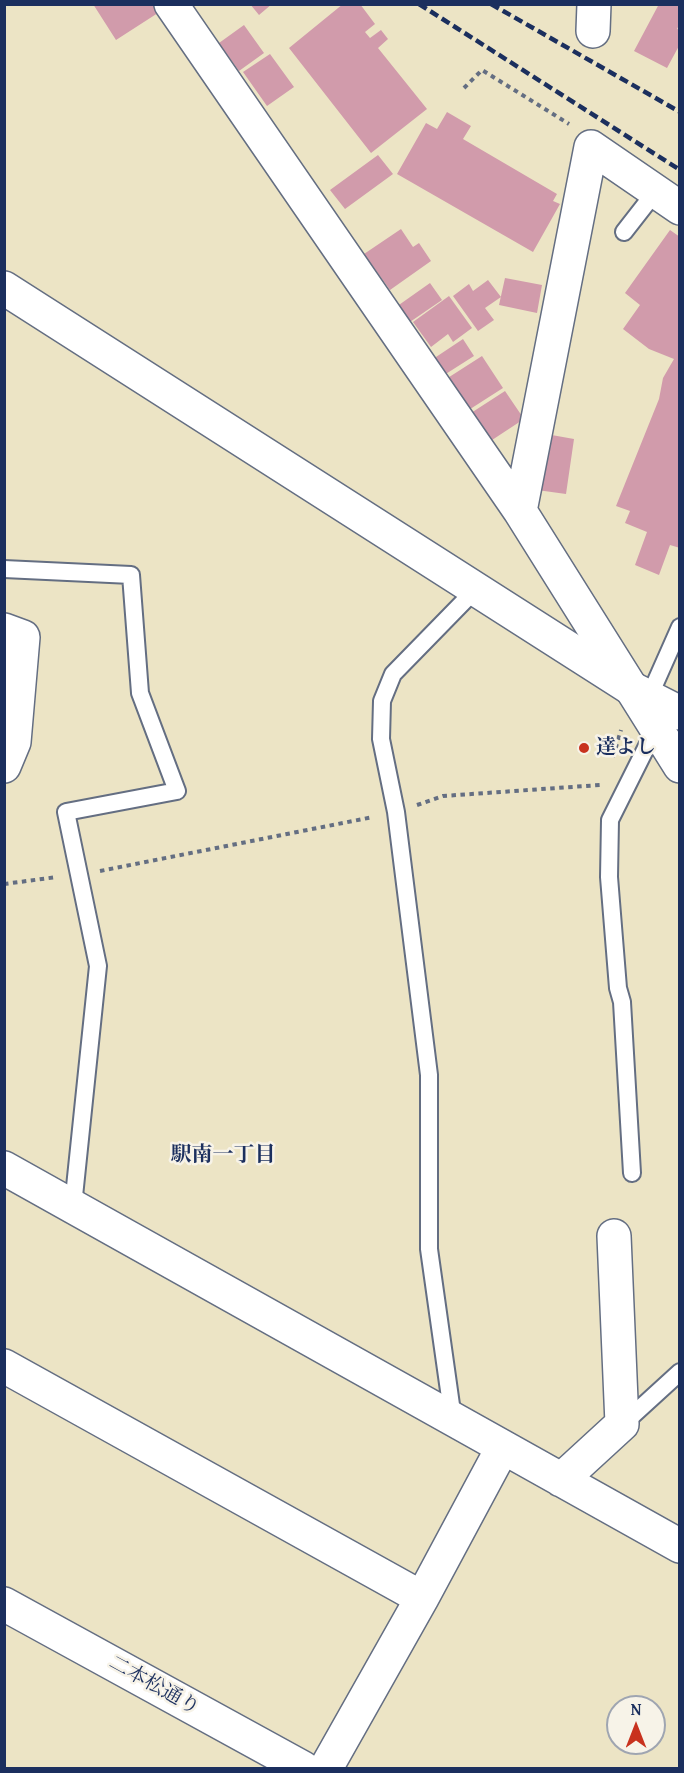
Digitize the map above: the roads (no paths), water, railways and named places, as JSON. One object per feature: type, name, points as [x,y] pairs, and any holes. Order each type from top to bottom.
[{"type":"street","points":[[171,4],[656,706],[680,766]]},
{"type":"street","points":[[520,511],[591,147],[668,199]]},
{"type":"street","points":[[4,288],[656,706]]},
{"type":"street","points":[[4,630],[23,637],[14,742],[4,766]]},
{"type":"street","points":[[4,1168],[680,1546]]},
{"type":"street","points":[[561,1480],[622,1424],[614,1236]]},
{"type":"street","points":[[4,1366],[422,1598]]},
{"type":"street","points":[[326,1768],[422,1598],[503,1447]]},
{"type":"street","name":"二本松通り","points":[[4,1604],[303,1768]]},
{"type":"lane","points":[[624,232],[668,199]]},
{"type":"lane","points":[[4,569],[131,575],[140,693],[177,791],[66,812],[98,966],[73,1206]]},
{"type":"lane","points":[[453,1419],[429,1249],[429,1076],[396,812],[381,739],[382,701],[393,674],[476,589]]},
{"type":"lane","points":[[632,1173],[622,1002],[618,988],[609,878],[610,820],[656,706],[680,627]]},
{"type":"lane","points":[[622,1424],[680,1372]]},
{"type":"railway","points":[[419,4],[680,170]]},
{"type":"railway","points":[[491,4],[680,112]]},
{"type":"place","name":"達よし","points":[[584,748]]},
{"type":"district","name":"駅南一丁目","points":[[223,1156]]}]
